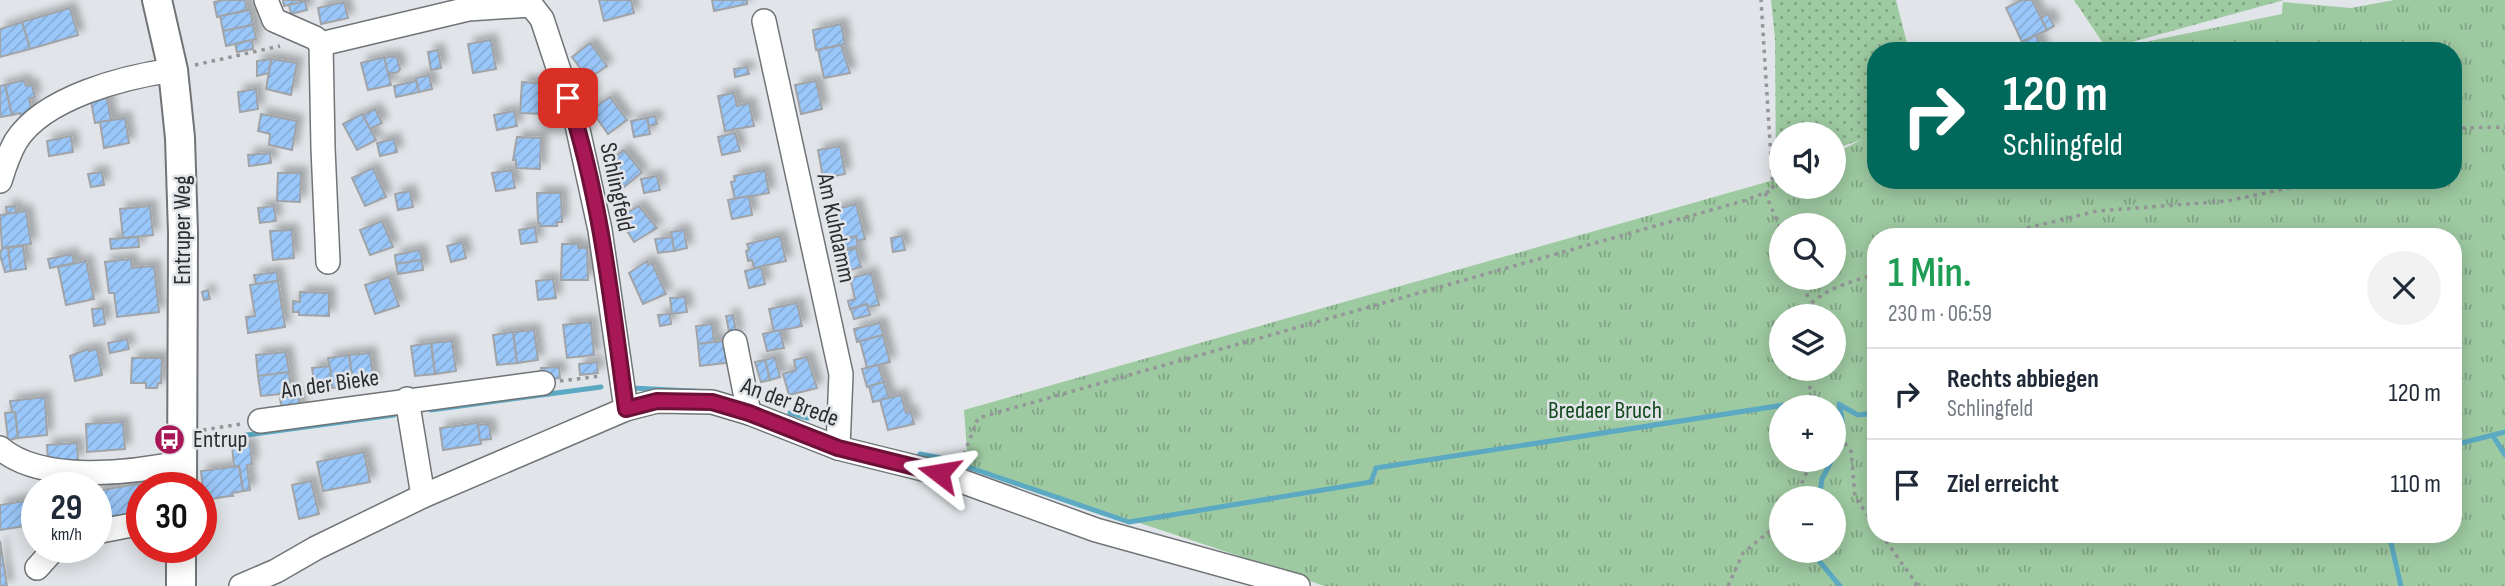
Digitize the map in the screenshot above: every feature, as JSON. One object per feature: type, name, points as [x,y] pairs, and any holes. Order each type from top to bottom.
[{"type":"main road","name":"Entruper Weg","points":[[157,0],[173,70],[180,138],[183,194],[183,472]]},
{"type":"main road","points":[[181,563],[181,586]]},
{"type":"street","points":[[266,0],[274,20],[318,41],[328,262]]},
{"type":"street","name":"Schlingfeld","points":[[318,41],[466,5],[531,5],[542,19],[580,138],[600,230],[626,409]]},
{"type":"street","name":"Am Kuhdamm","points":[[765,21],[841,374],[838,448]]},
{"type":"street","points":[[0,181],[17,139],[49,112],[90,89],[127,78],[173,70]]},
{"type":"street","points":[[735,342],[749,413]]},
{"type":"street","name":"An der Bieke","points":[[260,421],[407,399],[542,383]]},
{"type":"street","name":"An der Bieke","points":[[407,399],[424,496]]},
{"type":"street","name":"An der Brede","points":[[241,586],[424,496],[626,409],[657,401],[712,402],[749,413],[838,448],[955,479],[1117,536],[1298,586]]},
{"type":"street","name":"Entruper Weg","points":[[0,448],[10,456],[36,466],[67,471],[126,473]]},
{"type":"street","points":[[37,568],[42,563]]},
{"type":"path","points":[[955,479],[978,418],[1743,201],[1773,190],[1761,0]]},
{"type":"path","points":[[173,70],[318,41]]},
{"type":"path","points":[[2462,128],[2505,127]]},
{"type":"path","points":[[2027,228],[2097,211],[2228,201],[2283,189]]},
{"type":"path","points":[[1765,193],[1774,213]]},
{"type":"path","points":[[1805,290],[1810,302],[1867,277]]},
{"type":"path","points":[[542,383],[621,373]]},
{"type":"path","points":[[182,431],[260,421]]},
{"type":"path","points":[[1846,445],[1851,451],[1855,497],[1867,514]]},
{"type":"path","points":[[1728,586],[1742,553],[1769,531]]},
{"type":"path","points":[[1887,543],[1918,586]]},
{"type":"green space","points":[[1771,0],[1896,0],[1907,42],[1867,42],[1867,138],[1846,145],[1846,122],[1776,122],[1775,38]]},
{"type":"green space","points":[[2074,0],[2284,0],[2132,42],[2102,42]]},
{"type":"green space","name":"Bredaer Bruch","points":[[2394,0],[2505,0],[2505,586],[1324,586],[968,466],[964,410],[1769,181],[1769,199],[1846,199],[1846,148],[1867,137],[1867,189],[2462,189],[2462,42],[2145,42],[2282,14],[2283,2],[2351,8]]},
{"type":"building","points":[[245,0],[247,10],[217,17],[214,2]]},
{"type":"building","points":[[283,0],[310,0],[284,6]]},
{"type":"building","points":[[599,0],[631,0],[634,13],[604,21]]},
{"type":"building","points":[[712,0],[747,0],[747,4],[714,11]]},
{"type":"building","points":[[2022,0],[2032,0],[2047,30],[2022,42],[2006,8]]},
{"type":"building","points":[[305,1],[307,10],[291,14],[289,5]]},
{"type":"building","points":[[344,2],[348,18],[321,24],[318,8]]},
{"type":"building","points":[[70,8],[78,35],[30,49],[22,22]]},
{"type":"building","points":[[250,10],[253,25],[223,31],[220,16]]},
{"type":"building","points":[[2048,14],[2054,26],[2047,30],[2041,18]]},
{"type":"building","points":[[22,22],[30,49],[0,57],[0,29]]},
{"type":"building","points":[[841,24],[845,44],[816,50],[813,30]]},
{"type":"building","points":[[253,25],[256,39],[226,46],[223,31]]},
{"type":"building","points":[[2036,35],[2039,42],[2022,42]]},
{"type":"building","points":[[252,40],[253,49],[237,52],[235,44]]},
{"type":"building","points":[[491,40],[496,69],[473,73],[468,44]]},
{"type":"building","points":[[590,43],[607,66],[588,79],[572,57]]},
{"type":"building","points":[[841,45],[850,73],[824,78],[818,50]]},
{"type":"building","points":[[438,50],[441,68],[431,70],[428,52]]},
{"type":"building","points":[[394,56],[400,69],[388,74],[384,58]]},
{"type":"building","points":[[384,57],[391,85],[368,90],[361,63]]},
{"type":"building","points":[[271,59],[297,63],[291,95],[266,89]]},
{"type":"building","points":[[271,59],[269,73],[257,76],[257,61]]},
{"type":"building","points":[[747,67],[749,74],[735,77],[734,69]]},
{"type":"building","points":[[429,75],[432,89],[419,92],[416,78]]},
{"type":"building","points":[[24,80],[26,86],[32,85],[35,97],[29,99],[34,119],[22,122],[20,113],[12,115],[5,85]]},
{"type":"building","points":[[416,81],[419,92],[396,97],[394,86]]},
{"type":"building","points":[[816,81],[822,109],[801,114],[795,85]]},
{"type":"building","points":[[522,82],[545,84],[543,114],[520,113]]},
{"type":"building","points":[[5,85],[12,115],[0,117],[0,86]]},
{"type":"building","points":[[256,89],[258,109],[240,112],[238,92]]},
{"type":"building","points":[[734,93],[737,106],[749,103],[754,126],[725,131],[718,96]]},
{"type":"building","points":[[610,97],[627,120],[608,134],[591,110]]},
{"type":"building","points":[[107,98],[111,120],[95,123],[91,101]]},
{"type":"building","points":[[375,109],[382,123],[370,129],[363,115]]},
{"type":"building","points":[[514,111],[517,126],[497,130],[494,115]]},
{"type":"building","points":[[261,114],[297,121],[292,150],[269,145],[270,134],[258,131]]},
{"type":"building","points":[[362,114],[376,140],[357,150],[343,124]]},
{"type":"building","points":[[655,116],[657,124],[649,126],[647,118]]},
{"type":"building","points":[[125,118],[129,143],[104,148],[100,122]]},
{"type":"building","points":[[647,118],[650,134],[634,137],[631,121]]},
{"type":"building","points":[[735,133],[740,151],[722,155],[718,137]]},
{"type":"building","points":[[71,136],[73,152],[49,156],[47,141]]},
{"type":"building","points":[[517,137],[541,138],[540,169],[516,168],[516,160],[513,160]]},
{"type":"building","points":[[394,139],[397,152],[380,156],[377,143]]},
{"type":"building","points":[[840,146],[845,174],[823,178],[818,150]]},
{"type":"building","points":[[624,150],[642,172],[623,188],[605,165]]},
{"type":"building","points":[[270,153],[271,163],[249,166],[248,155]]},
{"type":"building","points":[[373,168],[386,197],[365,206],[352,178]]},
{"type":"building","points":[[512,170],[515,188],[496,191],[492,173]]},
{"type":"building","points":[[765,170],[769,193],[735,199],[731,182],[735,181],[734,176]]},
{"type":"building","points":[[102,172],[104,185],[91,187],[88,174]]},
{"type":"building","points":[[278,173],[301,173],[300,202],[277,201]]},
{"type":"building","points":[[657,176],[660,190],[644,193],[641,179]]},
{"type":"building","points":[[410,191],[413,207],[398,210],[395,194]]},
{"type":"building","points":[[537,193],[561,193],[562,222],[557,222],[557,226],[540,226],[538,223]]},
{"type":"building","points":[[749,196],[752,215],[732,219],[728,200]]},
{"type":"building","points":[[856,204],[865,239],[857,241],[856,236],[840,240],[833,210]]},
{"type":"building","points":[[15,206],[16,213],[7,214],[6,207]]},
{"type":"building","points":[[150,206],[153,235],[123,238],[120,209]]},
{"type":"building","points":[[274,206],[276,221],[260,223],[258,208]]},
{"type":"building","points":[[639,206],[657,228],[634,242],[619,218]]},
{"type":"building","points":[[26,211],[31,244],[2,248],[0,215]]},
{"type":"building","points":[[382,221],[393,247],[370,255],[360,230]]},
{"type":"building","points":[[535,227],[537,242],[521,244],[519,230]]},
{"type":"building","points":[[292,230],[294,258],[273,260],[270,231]]},
{"type":"building","points":[[684,230],[687,248],[674,251],[671,232]]},
{"type":"building","points":[[780,236],[786,261],[754,268],[752,260],[748,261],[747,244]]},
{"type":"building","points":[[856,236],[858,246],[840,250],[838,241]]},
{"type":"building","points":[[902,236],[905,250],[893,252],[891,238]]},
{"type":"building","points":[[138,237],[139,247],[111,249],[110,239]]},
{"type":"building","points":[[672,237],[674,251],[658,253],[655,239]]},
{"type":"building","points":[[462,242],[466,258],[451,262],[447,246]]},
{"type":"building","points":[[562,244],[578,244],[578,248],[587,248],[588,280],[561,280]]},
{"type":"building","points":[[23,246],[26,269],[11,271],[8,248]]},
{"type":"building","points":[[2,248],[8,248],[11,271],[5,272],[0,255]]},
{"type":"building","points":[[856,248],[861,267],[843,272],[837,253]]},
{"type":"building","points":[[420,250],[422,260],[396,264],[395,255]]},
{"type":"building","points":[[72,254],[74,263],[50,268],[48,259]]},
{"type":"building","points":[[131,259],[132,268],[154,266],[159,312],[117,317],[114,293],[109,293],[105,262]]},
{"type":"building","points":[[422,260],[423,270],[398,274],[396,264]]},
{"type":"building","points":[[86,261],[94,299],[66,305],[58,267]]},
{"type":"building","points":[[647,261],[648,265],[652,263],[666,294],[643,304],[629,273]]},
{"type":"building","points":[[761,267],[765,284],[749,288],[745,271]]},
{"type":"building","points":[[277,272],[278,281],[256,284],[254,275]]},
{"type":"building","points":[[871,273],[879,305],[868,307],[867,304],[850,309],[848,301],[855,299],[850,278]]},
{"type":"building","points":[[389,277],[399,306],[375,314],[365,285]]},
{"type":"building","points":[[553,279],[556,298],[538,300],[536,281]]},
{"type":"building","points":[[278,281],[285,327],[248,333],[246,317],[255,316],[250,285]]},
{"type":"building","points":[[208,290],[210,299],[204,300],[202,292]]},
{"type":"building","points":[[300,292],[329,293],[329,316],[299,315],[299,312],[293,312],[293,301],[300,302]]},
{"type":"building","points":[[685,297],[687,312],[672,314],[670,298]]},
{"type":"building","points":[[797,303],[802,326],[774,332],[769,309]]},
{"type":"building","points":[[867,304],[870,315],[854,319],[851,309]]},
{"type":"building","points":[[103,308],[105,324],[94,326],[92,309]]},
{"type":"building","points":[[670,314],[671,324],[660,326],[658,315]]},
{"type":"building","points":[[733,315],[737,336],[730,337],[726,316]]},
{"type":"building","points":[[591,322],[594,355],[567,358],[563,325]]},
{"type":"building","points":[[880,323],[883,335],[857,342],[854,329]]},
{"type":"building","points":[[712,324],[714,342],[698,344],[696,326]]},
{"type":"building","points":[[534,330],[538,360],[517,363],[513,332]]},
{"type":"building","points":[[780,330],[784,348],[767,351],[763,334]]},
{"type":"building","points":[[513,332],[517,363],[497,365],[493,335]]},
{"type":"building","points":[[883,335],[890,362],[867,368],[860,341]]},
{"type":"building","points":[[127,339],[129,349],[110,353],[108,343]]},
{"type":"building","points":[[731,340],[733,362],[700,366],[698,344]]},
{"type":"building","points":[[452,341],[456,371],[435,374],[431,343]]},
{"type":"building","points":[[431,343],[435,374],[415,376],[411,346]]},
{"type":"building","points":[[88,349],[97,349],[102,375],[75,381],[70,356]]},
{"type":"building","points":[[286,352],[289,372],[258,376],[256,355]]},
{"type":"building","points":[[370,353],[374,383],[353,385],[349,355]]},
{"type":"building","points":[[349,355],[353,385],[332,388],[328,358]]},
{"type":"building","points":[[775,357],[780,377],[770,380],[765,360]]},
{"type":"building","points":[[807,357],[817,388],[789,395],[783,374],[796,370],[794,360]]},
{"type":"building","points":[[132,358],[162,358],[161,383],[158,383],[157,388],[146,388],[146,383],[131,383]]},
{"type":"building","points":[[765,360],[770,380],[761,382],[755,362]]},
{"type":"building","points":[[597,362],[598,373],[580,375],[579,364]]},
{"type":"building","points":[[878,365],[884,382],[867,387],[862,369]]},
{"type":"building","points":[[330,366],[332,386],[315,388],[312,368]]},
{"type":"building","points":[[559,367],[560,378],[542,380],[541,368]]},
{"type":"building","points":[[289,372],[291,393],[261,396],[258,376]]},
{"type":"building","points":[[884,382],[889,398],[873,402],[869,386]]},
{"type":"building","points":[[298,395],[301,412],[283,415],[280,398]]},
{"type":"building","points":[[901,395],[906,413],[911,412],[914,424],[888,430],[880,400]]},
{"type":"building","points":[[45,397],[47,435],[18,438],[15,412],[12,412],[10,401]]},
{"type":"building","points":[[15,412],[18,438],[8,440],[5,413]]},
{"type":"building","points":[[123,422],[125,449],[87,452],[86,424]]},
{"type":"building","points":[[478,423],[481,444],[443,450],[440,428]]},
{"type":"building","points":[[489,424],[491,439],[480,440],[478,425]]},
{"type":"building","points":[[77,443],[78,460],[48,462],[47,445]]},
{"type":"building","points":[[250,444],[252,464],[247,465],[250,490],[243,491],[239,466],[234,466],[232,446]]},
{"type":"building","points":[[364,452],[370,482],[323,491],[317,462]]},
{"type":"building","points":[[239,466],[243,491],[232,493],[233,496],[217,498],[217,472],[201,471]]},
{"type":"building","points":[[311,481],[319,514],[299,519],[292,485]]},
{"type":"building","points":[[126,486],[126,517],[112,519],[112,488]]},
{"type":"building","points":[[21,502],[21,527],[0,530],[0,505]]},
{"type":"building","points":[[0,541],[7,586],[0,586]]},
{"type":"waterway","points":[[431,410],[601,387]]},
{"type":"waterway","points":[[632,388],[711,392]]},
{"type":"waterway","points":[[962,465],[1129,522],[1371,482],[1376,468],[1769,407]]},
{"type":"waterway","points":[[1846,408],[1858,415],[1867,414]]},
{"type":"waterway","points":[[790,413],[808,418]]},
{"type":"waterway","points":[[203,441],[394,415]]},
{"type":"waterway","points":[[2462,443],[2505,432]]},
{"type":"waterway","points":[[2493,436],[2505,455]]},
{"type":"waterway","points":[[920,454],[941,458]]},
{"type":"waterway","points":[[1821,486],[1826,472]]},
{"type":"waterway","points":[[2391,543],[2401,586]]},
{"type":"waterway","points":[[1821,563],[1840,586]]},
{"type":"place","name":"Entrup","points":[[170,439]]},
{"type":"route","points":[[568,98],[577,125],[600,230],[626,409],[657,401],[712,402],[749,413],[838,448],[939,473]]}]
